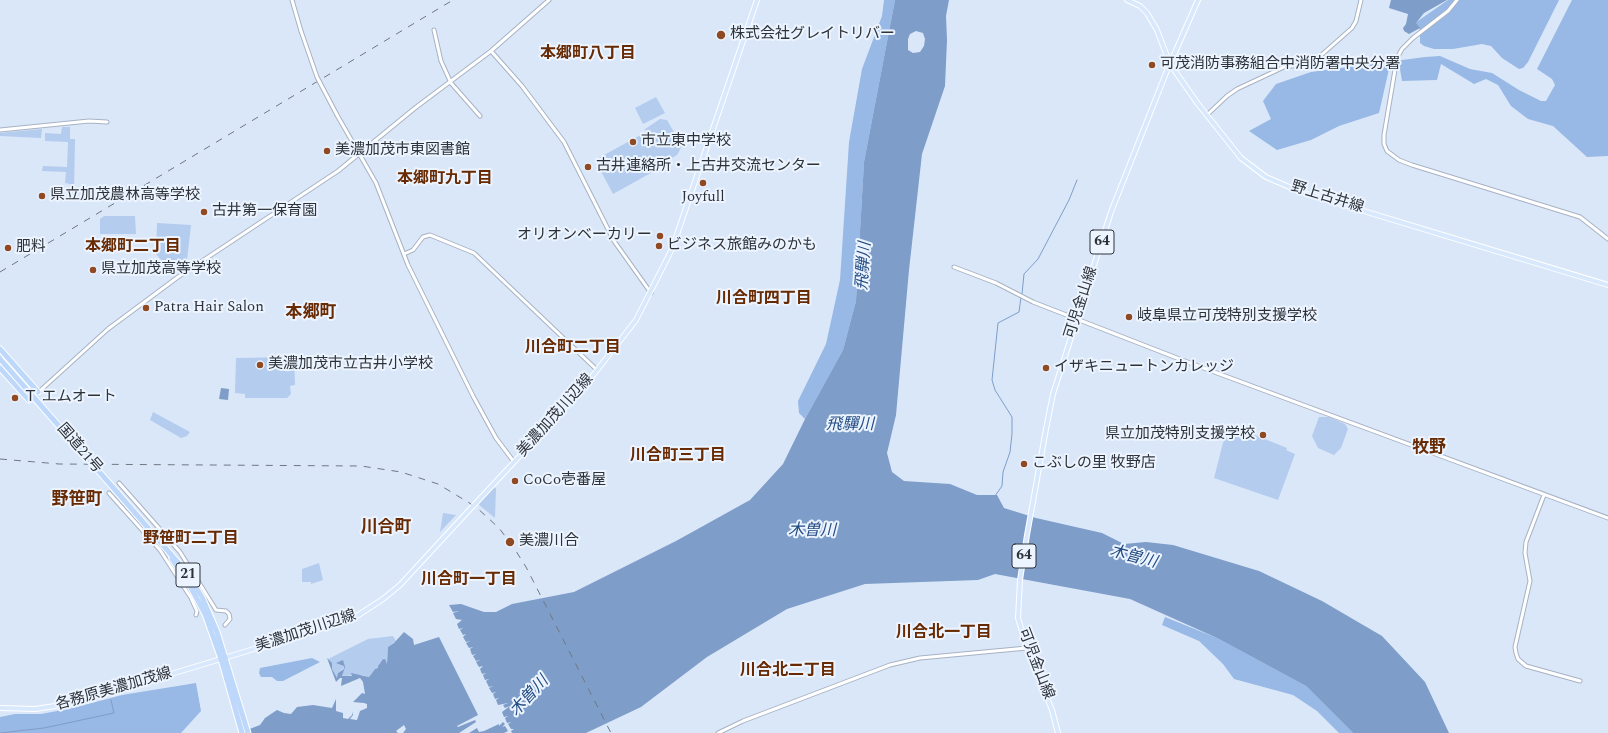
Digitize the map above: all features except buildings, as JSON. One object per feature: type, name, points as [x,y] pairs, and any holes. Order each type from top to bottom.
[{"type":"highway","points":[[0,349],[38,392]]},
{"type":"highway","name":"国道21号","points":[[0,360],[116,493],[170,558],[190,586],[205,614],[223,658],[248,733]]},
{"type":"highway","points":[[0,368],[29,400]]},
{"type":"highway","name":"国道21号","points":[[228,675],[242,733]]},
{"type":"main road","name":"美濃加茂川辺線","points":[[223,658],[342,622],[371,608],[400,585],[597,370],[636,320],[672,249],[757,0]]},
{"type":"main road","name":"野上古井線","points":[[1128,0],[1140,6],[1147,13],[1157,30],[1170,64],[1207,115],[1241,158],[1266,177],[1301,192],[1608,285]]},
{"type":"main road","name":"可児金山線","points":[[1058,733],[1052,710],[1027,648],[1018,618],[1020,580],[1034,494],[1053,394],[1110,212],[1170,64],[1198,0]]},
{"type":"main road","name":"各務原美濃加茂線","points":[[0,708],[36,709],[75,703],[223,658]]},
{"type":"street","points":[[292,0],[317,77],[360,154],[384,202],[404,254],[473,396],[496,438],[514,462]]},
{"type":"street","points":[[29,400],[93,341],[162,289],[292,202],[360,154],[415,108],[451,83],[491,51],[549,0]]},
{"type":"street","points":[[1207,115],[1227,96],[1237,90],[1284,67],[1308,64],[1318,58],[1352,28],[1356,21],[1362,0]]},
{"type":"street","points":[[1457,0],[1448,11],[1402,49],[1397,58],[1384,135],[1384,144],[1387,151],[1399,160],[1412,165],[1580,217],[1608,239]]},
{"type":"street","points":[[434,30],[441,61],[451,83],[480,116]]},
{"type":"street","points":[[491,51],[522,86],[564,142],[614,241],[651,293]]},
{"type":"street","points":[[0,130],[89,121],[107,122]]},
{"type":"street","points":[[404,254],[413,250],[423,237],[430,235],[474,253],[597,370]]},
{"type":"street","points":[[954,267],[1077,319],[1216,373],[1608,518]]},
{"type":"street","points":[[119,483],[180,552],[216,610],[226,611],[229,614],[230,619],[224,625]]},
{"type":"street","points":[[109,493],[160,550],[191,598],[197,611],[196,615]]},
{"type":"street","points":[[1544,494],[1526,542],[1525,553],[1530,581],[1515,647],[1516,653],[1518,658],[1526,666],[1580,681]]},
{"type":"street","points":[[718,733],[743,721],[890,665],[920,658],[1027,648]]},
{"type":"shaded area","points":[[884,0],[895,0],[864,162],[856,301],[843,350],[805,419],[799,413],[798,401],[826,344],[840,280],[849,142],[862,69],[882,16]]},
{"type":"shaded area","points":[[1448,0],[1559,0],[1528,62],[1523,68],[1519,69],[1502,58],[1491,46],[1482,44],[1453,49],[1434,49],[1420,43],[1420,30],[1415,23]]},
{"type":"shaded area","points":[[1572,0],[1608,0],[1608,156],[1587,157],[1553,126],[1528,119],[1511,106],[1498,85],[1486,79],[1474,84],[1441,64],[1437,80],[1402,81],[1400,69],[1389,69],[1379,113],[1339,126],[1311,140],[1277,150],[1249,131],[1271,119],[1263,101],[1276,84],[1311,72],[1425,57],[1440,56],[1470,69],[1492,73],[1519,90],[1541,101],[1546,101],[1555,85],[1552,79],[1537,69]]},
{"type":"shaded area","points":[[656,97],[665,113],[643,124],[635,108]]},
{"type":"shaded area","points":[[660,119],[667,120],[682,146],[677,155],[667,161],[667,164],[613,194],[595,160],[646,132],[645,129]]},
{"type":"shaded area","points":[[62,127],[70,127],[70,139],[75,139],[74,193],[69,193],[70,184],[65,183],[66,172],[42,171],[43,166],[67,167],[68,142],[45,141],[45,133],[61,134]]},
{"type":"shaded area","points":[[42,129],[41,138],[0,136],[0,133]]},
{"type":"shaded area","points":[[104,216],[135,216],[136,234],[100,234],[100,219]]},
{"type":"shaded area","points":[[157,223],[191,225],[187,260],[180,265],[170,265],[161,260],[156,254]]},
{"type":"shaded area","points":[[294,357],[295,385],[290,386],[291,394],[287,398],[245,398],[245,394],[235,393],[236,358]]},
{"type":"shaded area","points":[[153,412],[190,432],[187,436],[181,438],[150,420]]},
{"type":"shaded area","points":[[1319,417],[1329,417],[1345,424],[1348,429],[1341,448],[1334,455],[1318,448],[1312,436]]},
{"type":"shaded area","points":[[1230,425],[1287,448],[1286,450],[1295,454],[1278,500],[1214,478],[1223,443]]},
{"type":"shaded area","points":[[494,487],[496,488],[495,518],[478,504]]},
{"type":"shaded area","points":[[443,513],[456,515],[440,532]]},
{"type":"shaded area","points":[[319,563],[323,580],[311,584],[311,582],[302,582],[302,569]]},
{"type":"shaded area","points":[[1165,617],[1217,638],[1306,686],[1353,733],[1339,733],[1317,711],[1293,695],[1234,679],[1223,664],[1199,641],[1162,625]]},
{"type":"shaded area","points":[[393,636],[396,641],[388,647],[387,665],[384,658],[379,664],[378,668],[374,670],[369,677],[363,675],[343,676],[342,673],[344,668],[338,673],[338,678],[336,677],[332,669],[332,664],[328,659],[368,639]]},
{"type":"shaded area","points":[[312,658],[320,662],[283,681],[277,681],[272,677],[261,677],[259,673],[260,668]]},
{"type":"shaded area","points":[[196,683],[201,711],[181,733],[0,733],[0,717],[15,714],[41,714],[73,708],[122,695]]},
{"type":"water","name":"木曽川","points":[[895,0],[949,0],[946,16],[947,40],[945,86],[922,154],[909,270],[896,415],[887,453],[892,472],[904,481],[950,484],[977,495],[997,495],[1004,508],[1036,518],[1102,533],[1124,544],[1146,542],[1173,545],[1259,571],[1322,601],[1382,636],[1425,682],[1449,733],[1353,733],[1306,686],[1217,638],[1130,599],[995,574],[978,580],[865,584],[787,609],[707,657],[641,707],[586,733],[512,733],[511,731],[514,729],[511,729],[508,724],[511,722],[507,723],[505,718],[508,716],[504,717],[502,712],[510,706],[505,708],[503,705],[508,703],[498,705],[496,700],[499,698],[495,699],[493,694],[496,692],[492,693],[489,688],[493,686],[489,687],[486,681],[489,679],[485,680],[483,675],[486,673],[482,674],[480,669],[483,666],[479,667],[476,662],[480,660],[476,661],[473,656],[476,654],[472,655],[470,649],[473,647],[469,648],[466,643],[470,641],[466,642],[463,637],[466,634],[463,635],[460,630],[463,628],[459,629],[457,624],[462,620],[456,619],[453,613],[459,611],[453,612],[449,605],[461,604],[484,612],[496,612],[512,604],[574,592],[676,541],[750,500],[783,464],[805,419],[843,350],[856,301],[864,162]],"holes":[[[916,31],[923,33],[925,39],[924,46],[920,52],[913,53],[908,50],[908,39],[910,34]]]},
{"type":"water","points":[[1391,0],[1447,0],[1424,13],[1416,23],[1420,28],[1409,34],[1404,31],[1403,28],[1406,24],[1408,14],[1389,8]]},
{"type":"water","points":[[221,388],[229,389],[228,400],[219,399]]},
{"type":"water","name":"木曽川","points":[[404,632],[413,639],[414,645],[439,637],[478,715],[457,726],[458,727],[475,720],[476,722],[459,733],[403,733],[406,729],[404,725],[396,731],[398,733],[244,733],[247,730],[260,725],[265,718],[277,710],[291,714],[297,707],[313,705],[332,708],[336,699],[336,711],[343,713],[343,718],[348,719],[352,715],[352,712],[353,715],[350,719],[357,720],[360,711],[367,708],[367,704],[353,702],[362,693],[365,694],[363,682],[360,678],[341,686],[342,678],[336,682],[327,658],[332,663],[332,669],[337,678],[338,673],[344,669],[344,666],[336,663],[343,660],[345,667],[342,676],[352,676],[351,673],[369,677],[375,669],[378,668],[383,659],[385,659],[387,664],[388,647]]},
{"type":"water","name":"木曽川","points":[[503,722],[505,724],[502,727],[505,726],[508,731],[504,733],[469,733],[477,728],[479,732],[484,731],[499,724],[499,726]]},
{"type":"waterway","points":[[1022,294],[1024,274],[1038,259],[1069,200],[1077,180]]},
{"type":"waterway","points":[[995,496],[1002,486],[1003,472],[1010,452],[1012,434],[1012,417],[995,390],[992,380],[998,323],[1019,312],[1021,297]]},
{"type":"waterway","points":[[0,733],[44,728],[114,713],[111,700]]},
{"type":"railway","points":[[0,272],[453,0]]},
{"type":"railway","points":[[0,459],[59,464],[361,466],[401,472],[438,484],[476,507],[499,528],[514,548],[526,567],[611,733]]},
{"type":"place","name":"株式会社グレイトリバー","points":[[721,35]]},
{"type":"place","name":"可茂消防事務組合中消防署中央分署","points":[[1152,65]]},
{"type":"place","name":"市立東中学校","points":[[633,142]]},
{"type":"place","name":"美濃加茂市東図書館","points":[[327,151]]},
{"type":"place","name":"古井連絡所・上古井交流センター","points":[[588,167]]},
{"type":"place","name":"Joyfull","points":[[703,183]]},
{"type":"place","name":"県立加茂農林高等学校","points":[[42,196]]},
{"type":"place","name":"古井第一保育園","points":[[204,212]]},
{"type":"place","name":"オリオンベーカリー","points":[[660,236]]},
{"type":"place","name":"ビジネス旅館みのかも","points":[[659,246]]},
{"type":"place","name":"肥料","points":[[8,248]]},
{"type":"place","name":"県立加茂高等学校","points":[[93,270]]},
{"type":"place","name":"Patra Hair Salon","points":[[146,308]]},
{"type":"place","name":"岐阜県立可茂特別支援学校","points":[[1129,317]]},
{"type":"place","name":"美濃加茂市立古井小学校","points":[[260,365]]},
{"type":"place","name":"イザキニュートンカレッジ","points":[[1046,368]]},
{"type":"place","name":"Ｔ エムオート","points":[[15,398]]},
{"type":"place","name":"県立加茂特別支援学校","points":[[1263,435]]},
{"type":"place","name":"こぶしの里 牧野店","points":[[1024,464]]},
{"type":"place","name":"CoCo壱番屋","points":[[515,481]]},
{"type":"place","name":"美濃川合","points":[[510,542]]},
{"type":"district","name":"本郷町八丁目","points":[[588,55]]},
{"type":"district","name":"本郷町九丁目","points":[[445,180]]},
{"type":"district","name":"本郷町二丁目","points":[[133,248]]},
{"type":"district","name":"川合町四丁目","points":[[764,300]]},
{"type":"district","name":"本郷町","points":[[311,314]]},
{"type":"district","name":"川合町二丁目","points":[[573,349]]},
{"type":"district","name":"牧野","points":[[1429,449]]},
{"type":"district","name":"川合町三丁目","points":[[678,457]]},
{"type":"district","name":"野笹町","points":[[77,501]]},
{"type":"district","name":"川合町","points":[[386,529]]},
{"type":"district","name":"野笹町二丁目","points":[[191,540]]},
{"type":"district","name":"川合町一丁目","points":[[469,581]]},
{"type":"district","name":"川合北一丁目","points":[[944,634]]},
{"type":"district","name":"川合北二丁目","points":[[788,672]]},
{"type":"water label","name":"飛騨川","points":[[865,266]]},
{"type":"water label","name":"飛驒川","points":[[850,426]]}]
